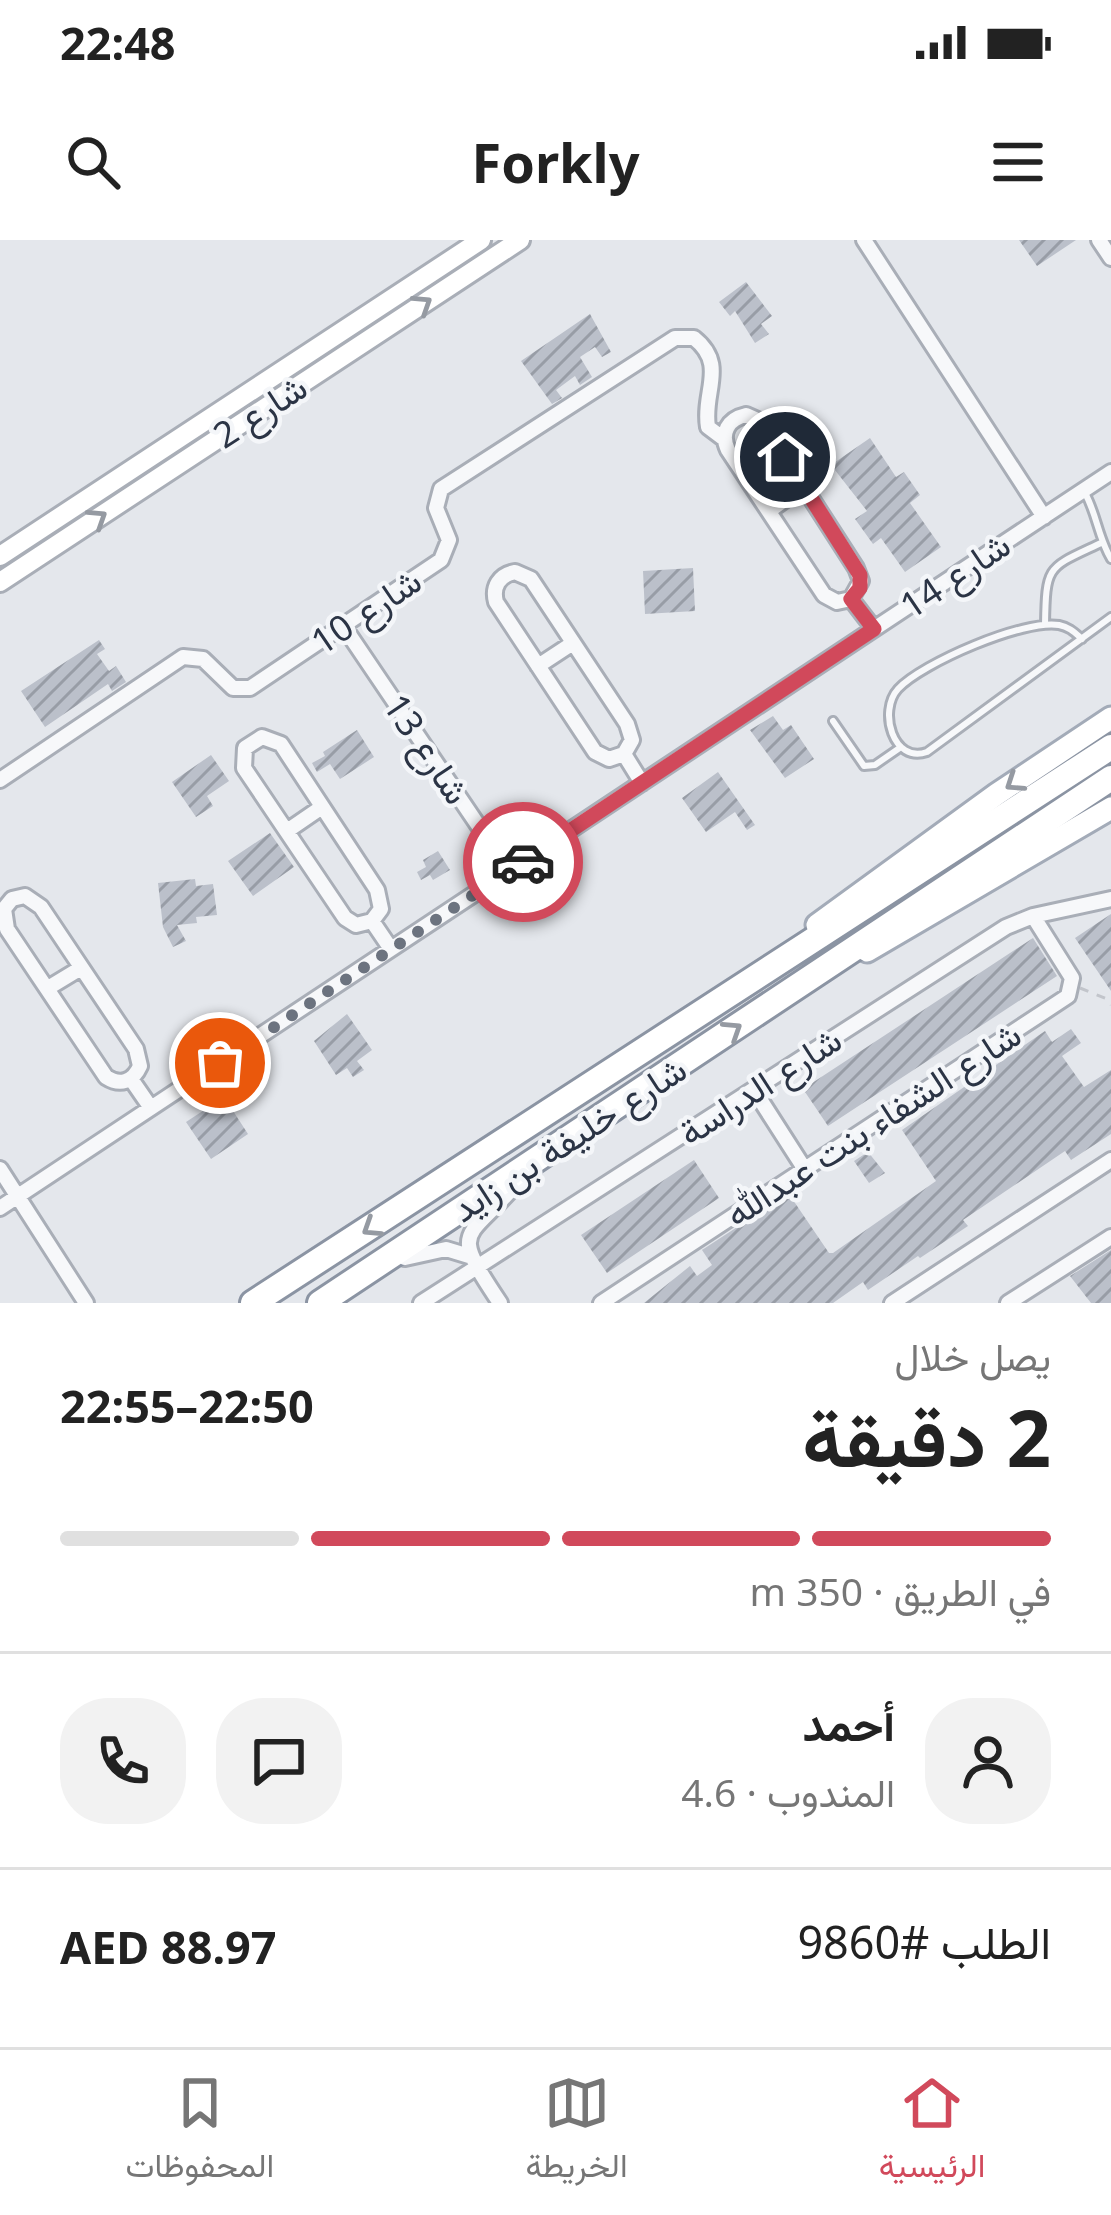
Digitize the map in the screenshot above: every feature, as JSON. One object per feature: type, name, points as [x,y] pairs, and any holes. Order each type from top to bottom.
[{"type":"highway","name":"شارع خليفة بن زايد","points":[[253,1303],[1111,747]]},
{"type":"highway","name":"شارع خليفة بن زايد","points":[[320,1303],[1111,778]]},
{"type":"main road","name":"شارع خليفة بن زايد","points":[[750,982],[859,894],[1111,718]]},
{"type":"main road","name":"شارع خليفة بن زايد","points":[[818,975],[938,913],[1111,808]]},
{"type":"street","name":"شارع 2","points":[[0,556],[481,240]]},
{"type":"street","name":"شارع 2","points":[[0,583],[520,240]]},
{"type":"street","points":[[864,240],[1044,517]]},
{"type":"street","points":[[1099,240],[1111,258]]},
{"type":"street","name":"شارع 10","points":[[0,780],[179,659],[199,657],[228,686],[250,688],[344,627],[445,554],[448,533],[436,502],[441,490],[675,338],[694,338],[711,357],[714,380],[706,416],[708,427],[724,439]]},
{"type":"street","points":[[735,418],[758,419],[804,486],[860,575],[860,588],[851,599],[837,602],[824,595],[724,439],[727,427],[735,418]]},
{"type":"street","name":"شارع 14","points":[[0,1208],[1111,472]]},
{"type":"street","points":[[769,511],[804,486]]},
{"type":"street","points":[[521,573],[531,579],[573,643],[631,731],[630,747],[624,754],[609,759],[595,752],[496,602],[496,585],[504,576],[521,573]]},
{"type":"street","points":[[851,599],[874,629]]},
{"type":"street","name":"شارع 13","points":[[344,627],[509,871]]},
{"type":"street","points":[[538,666],[573,643]]},
{"type":"street","points":[[256,739],[281,744],[322,807],[380,896],[381,909],[372,921],[356,925],[345,918],[244,768],[243,754],[256,739]]},
{"type":"street","points":[[624,754],[642,783]]},
{"type":"street","points":[[287,830],[322,807]]},
{"type":"street","points":[[25,896],[37,901],[81,968],[140,1057],[131,1079],[122,1083],[106,1077],[4,922],[4,909],[12,899],[25,896]]},
{"type":"street","name":"شارع الدراسة","points":[[421,1303],[473,1262],[754,1090],[1006,927],[1033,916],[1111,899]]},
{"type":"street","points":[[1033,916],[1073,985]]},
{"type":"street","points":[[372,921],[391,949]]},
{"type":"street","points":[[48,988],[81,968]]},
{"type":"street","name":"شارع الشفاء بنت عبدالله","points":[[602,1303],[1062,1000],[1073,985]]},
{"type":"street","points":[[131,1079],[151,1108]]},
{"type":"street","points":[[754,1090],[805,1168]]},
{"type":"street","points":[[892,1303],[1111,1160]]},
{"type":"street","points":[[0,1168],[86,1303]]},
{"type":"street","points":[[473,1262],[474,1228],[514,1187],[524,1169]]},
{"type":"street","points":[[1008,1303],[1111,1237]]},
{"type":"street","points":[[366,1273],[381,1273],[421,1252],[446,1250],[473,1262],[500,1303]]},
{"type":"lane","points":[[1084,490],[1111,559]]},
{"type":"lane","points":[[1098,517],[1107,522]]},
{"type":"lane","points":[[1045,624],[1046,581],[1052,569],[1101,543]]},
{"type":"lane","points":[[1082,639],[1072,629],[1045,624],[951,653],[899,688],[888,713],[890,729],[901,747],[914,755],[927,752],[1082,639],[1111,617]]},
{"type":"lane","points":[[832,722],[864,766],[874,765],[901,747]]},
{"type":"path","points":[[1073,985],[1111,1005]]},
{"type":"building","points":[[1019,240],[1076,240],[1037,266]]},
{"type":"building","points":[[746,282],[772,316],[761,324],[769,334],[755,343],[735,311],[730,316],[719,302]]},
{"type":"building","points":[[590,314],[611,352],[602,357],[595,347],[580,357],[592,377],[580,385],[575,376],[556,390],[562,398],[552,404],[521,361]]},
{"type":"building","points":[[870,438],[896,477],[904,472],[920,495],[910,503],[941,547],[905,572],[881,538],[873,544],[855,519],[867,511],[831,465]]},
{"type":"building","points":[[693,568],[695,611],[645,614],[643,571]]},
{"type":"building","points":[[99,640],[105,649],[97,654],[109,671],[116,666],[126,682],[112,691],[108,684],[45,727],[21,691]]},
{"type":"building","points":[[773,716],[783,730],[791,725],[814,759],[785,778],[750,730]]},
{"type":"building","points":[[357,730],[374,757],[340,779],[330,764],[317,772],[312,763]]},
{"type":"building","points":[[211,755],[229,781],[207,796],[213,806],[196,817],[172,782]]},
{"type":"building","points":[[718,772],[755,825],[747,830],[735,812],[706,832],[682,798]]},
{"type":"building","points":[[270,833],[294,867],[253,896],[228,861]]},
{"type":"building","points":[[438,851],[450,870],[433,880],[430,875],[421,880],[417,872],[426,867],[423,860]]},
{"type":"building","points":[[195,879],[196,886],[213,884],[217,915],[177,925],[186,941],[173,947],[163,927],[158,883]]},
{"type":"building","points":[[1111,914],[1111,991],[1075,938]]},
{"type":"building","points":[[1033,938],[1057,976],[828,1126],[803,1089]]},
{"type":"building","points":[[347,1014],[372,1050],[357,1061],[364,1070],[353,1077],[347,1068],[336,1075],[314,1041]]},
{"type":"building","points":[[1071,1029],[1081,1043],[1062,1056],[1084,1087],[1111,1070],[1111,1134],[1071,1160],[1065,1151],[963,1220],[968,1226],[920,1258],[868,1290],[863,1282],[833,1303],[644,1303],[690,1266],[697,1276],[712,1265],[702,1250],[794,1190],[798,1197],[793,1200],[833,1253],[936,1181],[902,1130],[1045,1031],[1052,1042]]},
{"type":"building","points":[[224,1097],[248,1134],[211,1159],[186,1122]]},
{"type":"building","points":[[868,1152],[885,1173],[869,1183],[854,1161]]},
{"type":"building","points":[[694,1160],[719,1198],[607,1273],[581,1235]]},
{"type":"building","points":[[1111,1250],[1111,1303],[1091,1303],[1070,1276]]},
{"type":"way so far","points":[[220,1063],[523,862]]},
{"type":"route","points":[[523,862],[874,629],[851,599],[860,588],[860,575],[785,457]]}]
